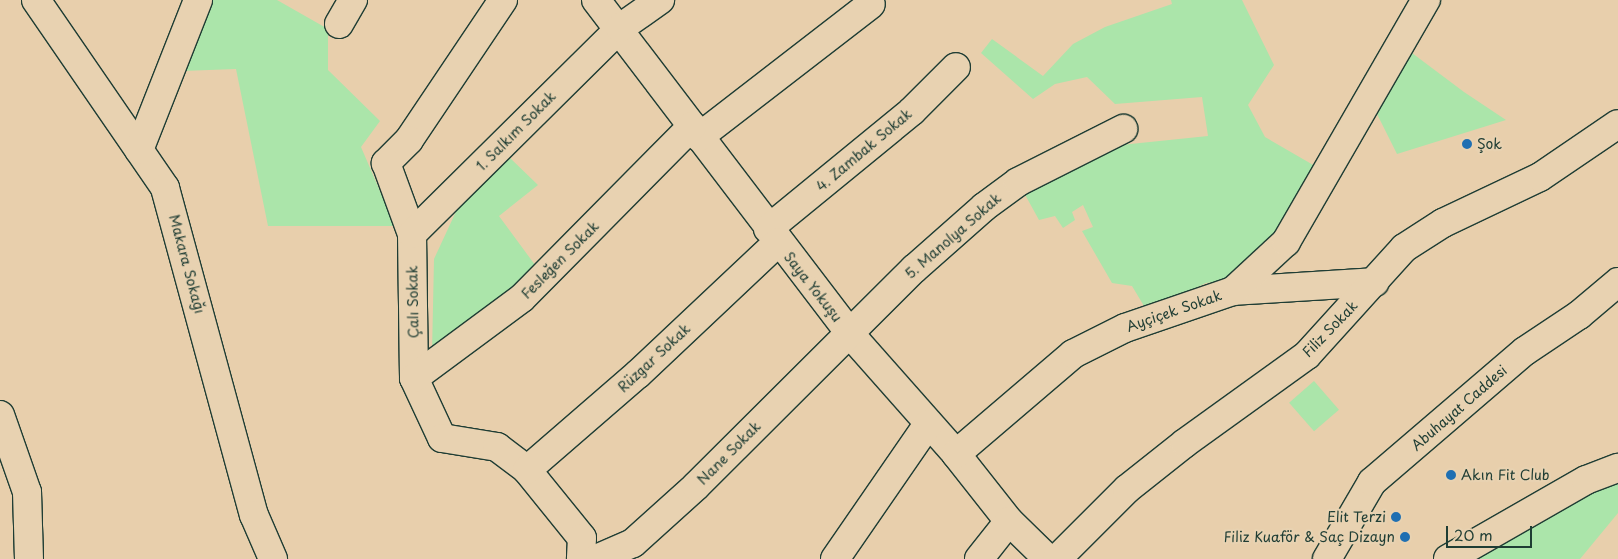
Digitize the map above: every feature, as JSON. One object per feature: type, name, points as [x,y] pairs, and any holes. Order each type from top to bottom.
[{"type":"street","name":"Makara Sokağı","points":[[36,0],[139,150],[168,196],[254,515],[273,559]]},
{"type":"street","points":[[139,150],[198,0]]},
{"type":"street","points":[[339,24],[353,0]]},
{"type":"street","name":"Çalı Sokak","points":[[503,0],[409,140],[386,163],[412,234],[414,378],[442,438],[497,447],[527,470],[582,538],[581,559]]},
{"type":"street","name":"Saya Yokuşu","points":[[596,0],[620,28],[773,235],[850,334],[956,454],[1009,521],[1048,559]]},
{"type":"street","name":"1. Salkım Sokak","points":[[412,234],[620,28],[660,0]]},
{"type":"street","name":"Ayçiçek Sokak","points":[[956,454],[1072,354],[1125,328],[1233,291],[1286,242],[1426,0]]},
{"type":"street","name":"Fesleğen Sokak","points":[[414,378],[522,298],[696,132],[870,4]]},
{"type":"street","name":"4. Zambak Sokak","points":[[773,235],[912,111],[956,67]]},
{"type":"street","name":"Filiz Sokak","points":[[1058,559],[1127,490],[1185,443],[1308,355],[1404,248],[1442,223],[1540,177],[1618,124]]},
{"type":"street","name":"5. Manolya Sokak","points":[[850,334],[914,268],[984,206],[1018,182],[1123,129]]},
{"type":"street","name":"Rüzgar Sokak","points":[[527,470],[638,374],[773,235]]},
{"type":"street","points":[[1233,291],[1375,282]]},
{"type":"street","name":"Abuhayat Caddesi","points":[[1326,559],[1372,482],[1525,351],[1579,316],[1618,282]]},
{"type":"street","name":"Nane Sokak","points":[[596,559],[633,544],[850,334]]},
{"type":"street","points":[[0,415],[27,492],[29,559]]},
{"type":"street","points":[[835,559],[928,424]]},
{"type":"street","points":[[1448,559],[1586,480],[1618,468]]},
{"type":"street","points":[[980,559],[1009,521]]},
{"type":"green space","points":[[210,0],[277,0],[328,29],[328,70],[380,121],[361,147],[395,226],[268,226],[236,69],[182,71]]},
{"type":"green space","points":[[1171,0],[1242,0],[1274,65],[1248,105],[1265,137],[1315,166],[1269,243],[1236,279],[1206,283],[1147,311],[1132,286],[1112,283],[1082,231],[1093,227],[1083,205],[1072,212],[1075,220],[1063,228],[1055,216],[1039,220],[1023,191],[1111,146],[1208,136],[1202,97],[1115,104],[1087,77],[1055,84],[1033,99],[981,53],[992,39],[1043,76],[1073,44],[1105,27],[1172,4]]},
{"type":"green space","points":[[1404,47],[1464,92],[1506,120],[1397,154],[1372,104]]},
{"type":"green space","points":[[509,157],[538,185],[499,216],[538,269],[432,353],[434,259],[466,190]]},
{"type":"green space","points":[[1314,381],[1339,410],[1314,431],[1289,403]]},
{"type":"green space","points":[[1618,478],[1618,513],[1580,559],[1473,559],[1516,529]]},
{"type":"place","name":"Şok","points":[[1467,144]]},
{"type":"place","name":"Akın Fit Club","points":[[1451,475]]},
{"type":"place","name":"Elit Terzi","points":[[1396,517]]},
{"type":"place","name":"Filiz Kuaför & Saç Dizayn","points":[[1405,537]]}]
